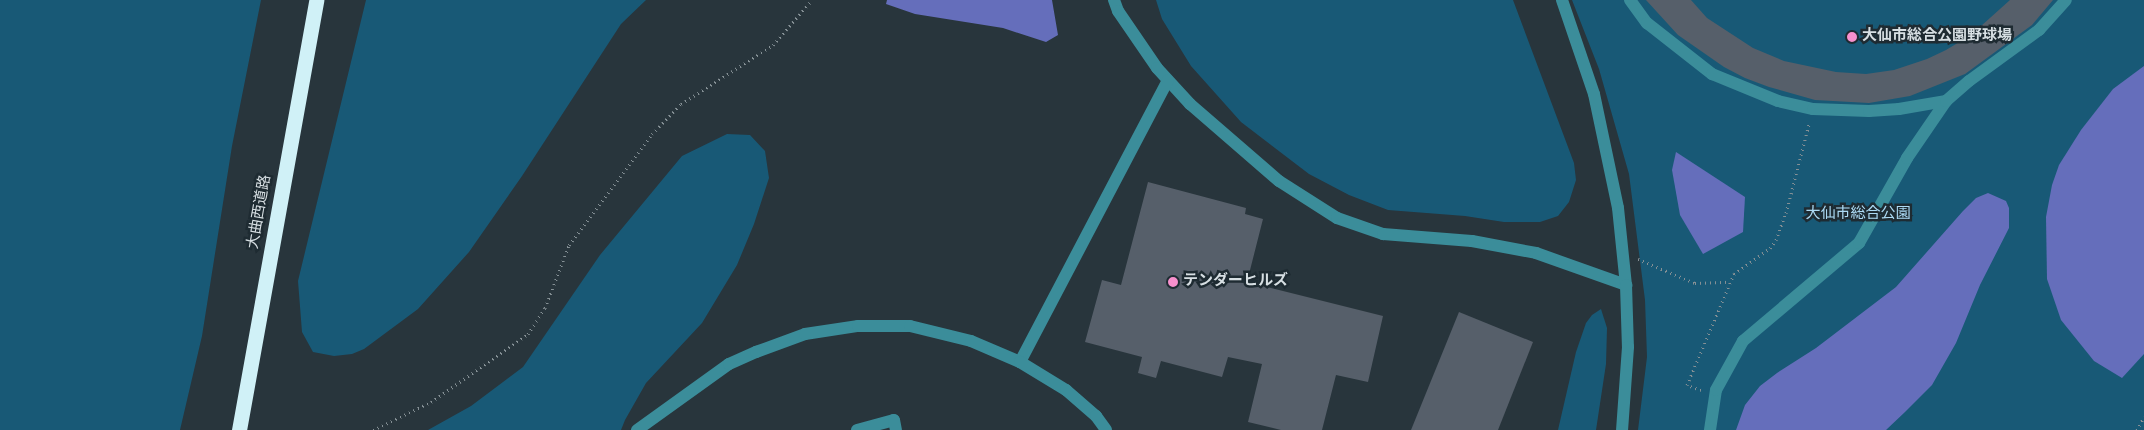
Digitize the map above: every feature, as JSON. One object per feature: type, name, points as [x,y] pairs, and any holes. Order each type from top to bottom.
[{"type":"highway","name":"大曲西道路","points":[[239,430],[316,0]]},
{"type":"street","points":[[1114,0],[1118,11],[1168,80],[1196,110],[1279,181],[1337,218],[1383,234],[1472,241],[1536,253],[1626,285]]},
{"type":"street","points":[[1562,0],[1594,94],[1618,208],[1626,285],[1628,348],[1622,430]]},
{"type":"street","points":[[1630,0],[1647,23],[1712,74],[1778,101],[1813,109],[1879,110],[1946,101]]},
{"type":"street","points":[[1710,430],[1716,390],[1743,341],[1859,243],[1907,158],[1946,101],[1969,81],[2040,30],[2066,0]]},
{"type":"street","points":[[1020,362],[1168,80]]},
{"type":"street","points":[[637,430],[729,364],[805,334],[858,326],[910,326],[971,341],[1020,362],[1066,390],[1096,416],[1106,430]]},
{"type":"street","points":[[857,430],[894,420],[896,430]]},
{"type":"path","points":[[373,430],[431,402],[528,334],[545,308],[569,246],[652,134],[681,104],[773,45],[812,0]]},
{"type":"path","points":[[1715,396],[1687,385],[1734,274],[1770,248],[1776,240],[1786,213],[1813,109]]},
{"type":"path","points":[[1623,250],[1685,280],[1701,283],[1730,282]]},
{"type":"path","points":[[2137,430],[2144,417]]},
{"type":"green space","points":[[0,0],[261,0],[232,146],[202,336],[180,430],[0,430]]},
{"type":"green space","points":[[366,0],[646,0],[621,24],[522,176],[469,252],[418,309],[364,349],[352,354],[334,356],[313,352],[302,332],[298,281]]},
{"type":"green space","points":[[1156,0],[1513,0],[1574,163],[1576,180],[1569,202],[1558,216],[1540,222],[1504,222],[1465,216],[1388,210],[1349,195],[1309,174],[1241,122],[1191,66],[1162,19]]},
{"type":"green space","name":"大仙市総合公園","points":[[1572,0],[2144,0],[2144,430],[1638,430],[1647,357],[1645,300],[1629,174],[1599,69]]},
{"type":"green space","points":[[727,134],[750,135],[765,151],[769,178],[754,224],[737,265],[702,323],[646,383],[621,430],[428,430],[471,406],[523,367],[600,255],[682,156]]},
{"type":"green space","points":[[1601,309],[1607,328],[1606,364],[1596,430],[1558,430],[1576,352],[1586,323],[1592,315]]},
{"type":"water","points":[[887,0],[1052,0],[1058,35],[1046,42],[1003,28],[915,14],[886,4]]},
{"type":"water","points":[[2144,66],[2144,354],[2122,378],[2094,361],[2061,320],[2047,279],[2046,217],[2052,185],[2059,165],[2081,130],[2113,89]]},
{"type":"water","points":[[1676,152],[1745,197],[1743,232],[1703,254],[1680,215],[1672,170]]},
{"type":"water","points":[[1988,193],[2006,201],[2009,208],[2009,228],[1980,285],[1956,343],[1932,385],[1886,430],[1736,430],[1745,405],[1760,386],[1816,348],[1896,287],[1963,211],[1976,198]]},
{"type":"building","points":[[1646,0],[1691,0],[1707,18],[1753,48],[1784,61],[1836,72],[1866,74],[1894,70],[1927,59],[1946,50],[1971,35],[2010,0],[2053,0],[2032,25],[1965,74],[1910,96],[1869,103],[1815,100],[1745,78],[1724,67],[1678,35]]},
{"type":"building","points":[[1148,182],[1246,208],[1245,214],[1263,219],[1247,282],[1383,316],[1368,382],[1336,375],[1322,430],[1281,430],[1248,422],[1262,364],[1228,357],[1222,377],[1161,361],[1156,378],[1138,373],[1142,357],[1085,342],[1102,280],[1121,285]]},
{"type":"building","points":[[1459,312],[1533,342],[1498,430],[1411,430]]},
{"type":"place","name":"大仙市総合公園野球場","points":[[1852,37]]},
{"type":"place","name":"テンダーヒルズ","points":[[1173,282]]}]
